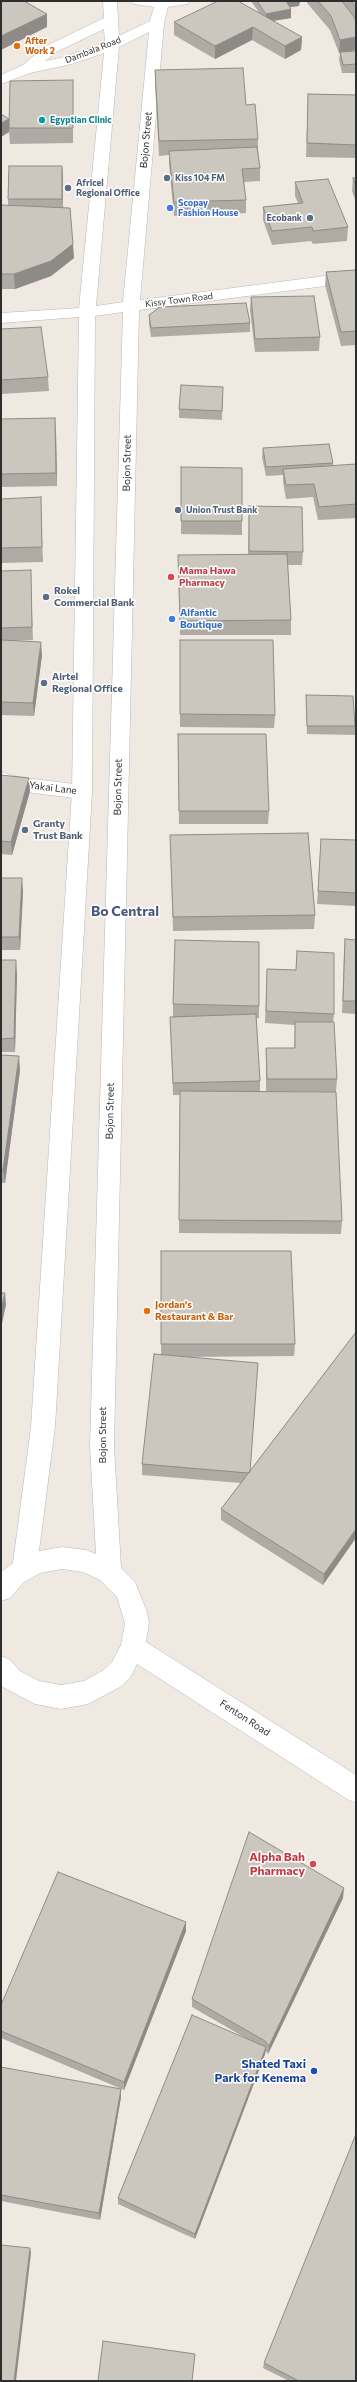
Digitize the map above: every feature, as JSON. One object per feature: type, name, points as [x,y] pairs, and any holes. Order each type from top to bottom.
[{"type":"street","points":[[140,1],[162,3],[183,1]]},
{"type":"street","name":"Bojon Street","points":[[109,1572],[102,1446],[131,306],[157,22],[162,3]]},
{"type":"street","points":[[10,1576],[43,1427],[82,792],[87,312],[112,45],[111,10]]},
{"type":"street","name":"Dambala Road","points":[[26,69],[49,50],[111,10]]},
{"type":"street","name":"Dambala Road","points":[[1,80],[26,69],[67,61],[112,45],[157,22]]},
{"type":"street","name":"Kissy Town Road","points":[[1,318],[87,312],[356,277]]},
{"type":"street","name":"Yakai Lane","points":[[1,779],[18,784],[82,792]]},
{"type":"street","points":[[2,1671],[17,1683],[35,1692],[61,1697],[75,1695],[100,1687],[111,1679],[128,1659],[136,1636],[135,1612],[126,1590],[109,1572],[86,1561],[62,1558],[36,1563],[10,1576]]},
{"type":"street","name":"Fenton Road","points":[[133,1647],[356,1790]]},
{"type":"building","points":[[1,1],[24,1],[47,14],[1,36]]},
{"type":"building","points":[[218,1],[238,1],[302,37],[285,46],[253,27],[215,46],[174,22]]},
{"type":"building","points":[[257,1],[286,1],[291,9],[266,14]]},
{"type":"building","points":[[318,1],[342,1],[356,21],[356,37],[340,40],[331,16]]},
{"type":"building","points":[[351,1],[356,1],[356,7]]},
{"type":"building","points":[[356,51],[356,64],[343,65],[340,52]]},
{"type":"building","points":[[243,68],[246,105],[255,104],[258,139],[159,141],[155,70]]},
{"type":"building","name":"Egyptian Clinic","points":[[73,80],[73,128],[9,128],[10,81]]},
{"type":"building","points":[[308,94],[356,95],[356,145],[307,143]]},
{"type":"building","points":[[1,114],[9,119],[1,123]]},
{"type":"building","points":[[257,147],[260,168],[242,169],[246,200],[174,202],[169,151]]},
{"type":"building","points":[[9,166],[62,166],[62,199],[8,199]]},
{"type":"building","points":[[353,178],[356,178],[356,186]]},
{"type":"building","points":[[328,179],[348,227],[313,231],[312,227],[272,231],[263,207],[303,203],[295,182]]},
{"type":"building","points":[[1,205],[70,208],[73,244],[51,261],[14,274],[1,274]]},
{"type":"building","points":[[356,270],[356,331],[341,332],[326,272]]},
{"type":"building","points":[[314,296],[320,337],[255,339],[251,297]]},
{"type":"building","points":[[246,303],[250,323],[151,328],[149,315],[160,307]]},
{"type":"building","points":[[41,327],[48,377],[1,380],[1,329]]},
{"type":"building","points":[[181,385],[223,387],[222,411],[179,409]]},
{"type":"building","points":[[55,418],[56,473],[1,474],[1,419]]},
{"type":"building","points":[[329,444],[333,463],[266,467],[263,448]]},
{"type":"building","points":[[356,464],[356,504],[319,507],[314,484],[286,485],[283,469]]},
{"type":"building","points":[[181,467],[242,468],[242,521],[181,521]]},
{"type":"building","points":[[41,497],[42,547],[1,548],[1,499]]},
{"type":"building","points":[[249,506],[302,507],[303,552],[249,551]]},
{"type":"building","points":[[287,554],[291,620],[180,621],[178,555]]},
{"type":"building","points":[[31,570],[32,627],[1,628],[1,571]]},
{"type":"building","points":[[1,640],[41,642],[33,703],[1,702]]},
{"type":"building","points":[[180,640],[273,640],[275,715],[180,714]]},
{"type":"building","points":[[306,695],[353,696],[355,726],[307,726]]},
{"type":"building","points":[[178,734],[266,734],[269,811],[179,811]]},
{"type":"building","points":[[1,775],[29,778],[11,842],[1,841]]},
{"type":"building","points":[[308,833],[315,915],[173,917],[170,835]]},
{"type":"building","points":[[321,839],[356,840],[356,893],[318,891]]},
{"type":"building","points":[[1,878],[22,878],[19,937],[1,937]]},
{"type":"building","points":[[345,939],[356,940],[356,1001],[343,1001]]},
{"type":"building","points":[[175,940],[259,942],[259,1006],[173,1004]]},
{"type":"building","points":[[297,951],[334,953],[334,1014],[266,1011],[267,969],[296,970]]},
{"type":"building","points":[[1,960],[16,960],[14,1038],[1,1039]]},
{"type":"building","points":[[256,1014],[260,1081],[173,1083],[170,1017]]},
{"type":"building","points":[[295,1022],[334,1022],[337,1079],[267,1079],[266,1048],[295,1048]]},
{"type":"building","points":[[1,1055],[19,1056],[3,1170],[1,1170]]},
{"type":"building","points":[[180,1091],[336,1092],[342,1221],[179,1220]]},
{"type":"building","points":[[161,1251],[291,1251],[295,1344],[161,1344]]},
{"type":"building","points":[[1,1293],[5,1293],[1,1310]]},
{"type":"building","points":[[356,1332],[356,1529],[324,1574],[221,1509]]},
{"type":"building","points":[[154,1354],[258,1363],[250,1472],[142,1464]]},
{"type":"building","points":[[249,1832],[344,1888],[269,2046],[265,2041],[192,1999]]},
{"type":"building","points":[[58,1872],[186,1922],[124,2082],[1,2031],[1,2005]]},
{"type":"building","points":[[192,2015],[266,2047],[195,2234],[118,2198]]},
{"type":"building","points":[[1,2067],[121,2089],[99,2213],[1,2195]]},
{"type":"building","points":[[356,2134],[356,2381],[299,2381],[264,2363]]},
{"type":"building","points":[[1,2245],[30,2248],[14,2381],[1,2381]]},
{"type":"building","points":[[103,2341],[195,2354],[192,2381],[98,2381]]},
{"type":"place","name":"After Work 2","points":[[17,46]]},
{"type":"place","name":"Egyptian Clinic","points":[[42,120]]},
{"type":"place","name":"Kiss 104 FM","points":[[167,178]]},
{"type":"place","name":"Africel Regional Office","points":[[68,188]]},
{"type":"place","name":"Scopay Fashion House","points":[[170,208]]},
{"type":"place","name":"Ecobank","points":[[310,218]]},
{"type":"place","name":"Union Trust Bank","points":[[178,510]]},
{"type":"place","name":"Mama Hawa Pharmacy","points":[[171,577]]},
{"type":"place","name":"Rokel Commercial Bank","points":[[46,597]]},
{"type":"place","name":"Alfantic Boutique","points":[[172,619]]},
{"type":"place","name":"Airtel Regional Office","points":[[44,683]]},
{"type":"place","name":"Granty Trust Bank","points":[[25,830]]},
{"type":"place","name":"Jordan's Restaurant & Bar","points":[[147,1311]]},
{"type":"place","name":"Alpha Bah Pharmacy","points":[[313,1864]]},
{"type":"place","name":"Shated Taxi Park for Kenema","points":[[314,2071]]},
{"type":"district","name":"Bo Central","points":[[125,911]]}]
